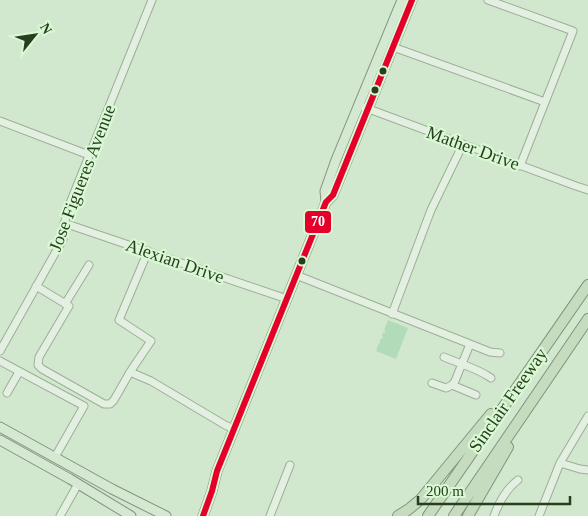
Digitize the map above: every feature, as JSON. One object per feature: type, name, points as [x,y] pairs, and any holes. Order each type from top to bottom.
[{"type":"highway","points":[[569,311],[588,280]]},
{"type":"highway","name":"Sinclair Freeway","points":[[428,516],[588,285]]},
{"type":"highway","name":"Sinclair Freeway","points":[[454,516],[587,321]]},
{"type":"highway","points":[[398,516],[409,509],[426,493],[538,357]]},
{"type":"highway","points":[[468,516],[549,377]]},
{"type":"main road","points":[[326,202],[325,192],[336,160],[402,0]]},
{"type":"main road","points":[[203,516],[217,471],[296,275],[326,202],[333,195],[412,0]]},
{"type":"main road","points":[[0,427],[112,490],[166,516]]},
{"type":"main road","points":[[0,440],[131,516]]},
{"type":"street","name":"Jose Figueres Avenue","points":[[0,351],[63,239],[64,223],[68,208],[152,0]]},
{"type":"street","points":[[488,0],[573,31],[520,166]]},
{"type":"street","points":[[393,47],[545,102]]},
{"type":"street","name":"Mather Drive","points":[[358,105],[520,166],[588,189]]},
{"type":"street","points":[[0,122],[89,155]]},
{"type":"street","points":[[392,314],[431,210],[463,144]]},
{"type":"street","name":"Alexian Drive","points":[[64,223],[287,299]]},
{"type":"street","points":[[36,286],[69,306],[39,357],[38,364],[42,369],[104,404],[110,404],[151,341],[119,320],[148,251]]},
{"type":"street","points":[[65,304],[89,264]]},
{"type":"street","points":[[296,275],[490,352],[500,353]]},
{"type":"street","points":[[432,383],[446,388],[452,386],[470,344]]},
{"type":"street","points":[[444,357],[482,371],[491,378]]},
{"type":"street","points":[[0,361],[84,406],[55,458]]},
{"type":"street","points":[[7,393],[19,372]]},
{"type":"street","points":[[130,372],[151,381],[234,429]]},
{"type":"street","points":[[452,386],[476,395]]},
{"type":"street","points":[[539,516],[560,464],[588,416]]},
{"type":"street","points":[[560,464],[588,470]]},
{"type":"street","points":[[270,516],[290,466]]},
{"type":"street","points":[[494,516],[510,486],[518,480]]},
{"type":"street","points":[[60,516],[78,484]]},
{"type":"green space","points":[[388,320],[408,328],[396,359],[376,351],[380,339],[383,337],[383,332],[385,333],[384,330]]},
{"type":"transit line","name":"70","points":[[203,516],[217,471],[326,202],[333,195],[412,0]]}]
